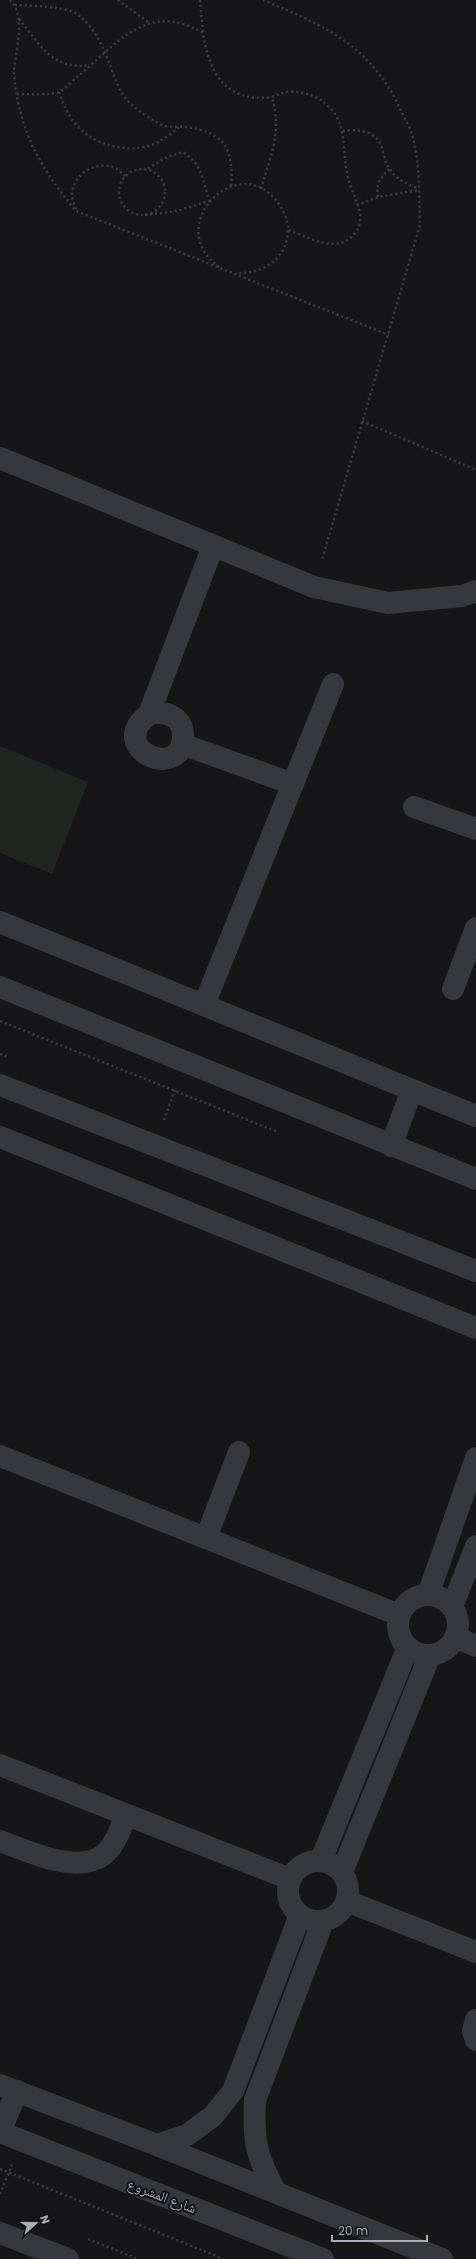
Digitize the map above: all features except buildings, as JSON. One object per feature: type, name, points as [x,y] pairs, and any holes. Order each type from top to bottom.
[{"type":"street","points":[[0,458],[314,587],[388,603],[462,596],[476,591]]},
{"type":"street","points":[[149,714],[163,712],[175,718],[181,726],[183,734],[182,744],[178,752],[170,757],[161,760],[144,754],[138,746],[136,733],[142,720],[149,714],[213,546]]},
{"type":"street","points":[[204,1006],[333,684]]},
{"type":"street","points":[[182,744],[293,784]]},
{"type":"street","points":[[414,807],[476,829]]},
{"type":"street","points":[[0,922],[476,1116]]},
{"type":"street","points":[[453,989],[476,928]]},
{"type":"street","points":[[0,987],[476,1179]]},
{"type":"street","points":[[0,1085],[476,1271]]},
{"type":"street","points":[[391,1146],[412,1090]]},
{"type":"street","points":[[0,1137],[476,1328]]},
{"type":"street","points":[[206,1538],[239,1452]]},
{"type":"street","points":[[0,1456],[399,1615]]},
{"type":"street","points":[[428,1595],[476,1458]]},
{"type":"street","points":[[452,1607],[441,1598],[428,1595],[416,1597],[405,1604],[399,1615],[398,1626],[401,1638],[408,1648],[418,1653],[430,1655],[449,1646],[455,1637],[457,1627],[452,1607],[476,1546]]},
{"type":"street","points":[[455,1637],[476,1646]]},
{"type":"street","points":[[321,1860],[408,1648]]},
{"type":"street","points":[[342,1872],[430,1655]]},
{"type":"street","points":[[0,1765],[290,1879]]},
{"type":"street","points":[[0,1841],[66,1863],[86,1863],[104,1855],[116,1839],[126,1815]]},
{"type":"street","points":[[321,1860],[333,1864],[342,1872],[349,1886],[347,1901],[338,1914],[323,1921],[311,1920],[300,1915],[292,1905],[288,1892],[290,1879],[298,1869],[308,1862],[321,1860]]},
{"type":"street","points":[[347,1901],[476,1952]]},
{"type":"street","points":[[157,2145],[187,2135],[213,2116],[233,2091],[300,1915]]},
{"type":"street","points":[[274,2191],[260,2163],[253,2132],[255,2100],[323,1921]]},
{"type":"street","points":[[476,2020],[473,2031],[476,2040]]},
{"type":"street","points":[[0,2132],[8,2088],[274,2191],[442,2259]]},
{"type":"street","name":"شارع المشروع","points":[[0,2132],[323,2259]]},
{"type":"street","points":[[0,2233],[68,2259]]},
{"type":"path","points":[[10,0],[15,5],[19,19],[14,73],[20,111],[33,148],[52,182],[76,211],[389,335]]},
{"type":"path","points":[[118,0],[148,22]]},
{"type":"path","points":[[200,0],[203,33],[209,64],[217,76],[228,87],[241,94],[272,97],[291,92],[311,94],[323,100],[332,110],[344,131],[344,161],[351,191],[360,214],[360,223],[356,232],[342,244],[333,246],[288,230]]},
{"type":"path","points":[[263,0],[313,20],[357,48],[392,89],[413,137],[419,189],[420,225],[314,587]]},
{"type":"path","points":[[15,5],[68,10],[82,18],[87,23],[106,52],[119,88],[131,104],[163,125],[201,129],[217,136],[229,149],[233,166],[231,186]]},
{"type":"path","points":[[19,19],[48,54],[58,62],[75,67],[91,65]]},
{"type":"path","points":[[18,94],[59,92],[106,52],[125,33],[148,22],[169,19],[189,24],[203,33]]},
{"type":"path","points":[[59,92],[69,116],[86,135],[109,146],[135,148],[160,142],[180,126]]},
{"type":"path","points":[[261,189],[276,134],[277,120],[272,97]]},
{"type":"path","points":[[344,131],[357,129],[371,134],[381,144],[383,158],[390,169],[402,182],[419,189]]},
{"type":"path","points":[[183,152],[192,158],[199,168],[209,201],[177,211],[145,215],[136,214],[128,209],[122,202],[120,193],[121,184],[125,176],[135,170],[147,168],[165,158],[183,152]]},
{"type":"path","points":[[76,211],[72,197],[75,182],[85,171],[99,165],[114,167],[125,176]]},
{"type":"path","points":[[145,215],[155,211],[163,203],[165,192],[164,182],[156,173],[147,168]]},
{"type":"path","points":[[378,197],[376,186],[380,176],[390,169]]},
{"type":"path","points":[[223,269],[212,262],[204,251],[200,238],[199,225],[202,212],[209,201],[219,192],[231,186],[241,185],[261,189],[273,196],[281,205],[288,230],[284,246],[276,260],[263,269],[247,274],[232,272]]},
{"type":"path","points":[[357,204],[378,197],[419,189]]},
{"type":"path","points":[[362,421],[476,470]]},
{"type":"path","points":[[0,1021],[285,1134]]},
{"type":"path","points":[[154,1145],[186,1063]]},
{"type":"path","points":[[0,2169],[224,2259]]},
{"type":"shaded area","points":[[0,746],[88,782],[52,874],[0,853]]}]
